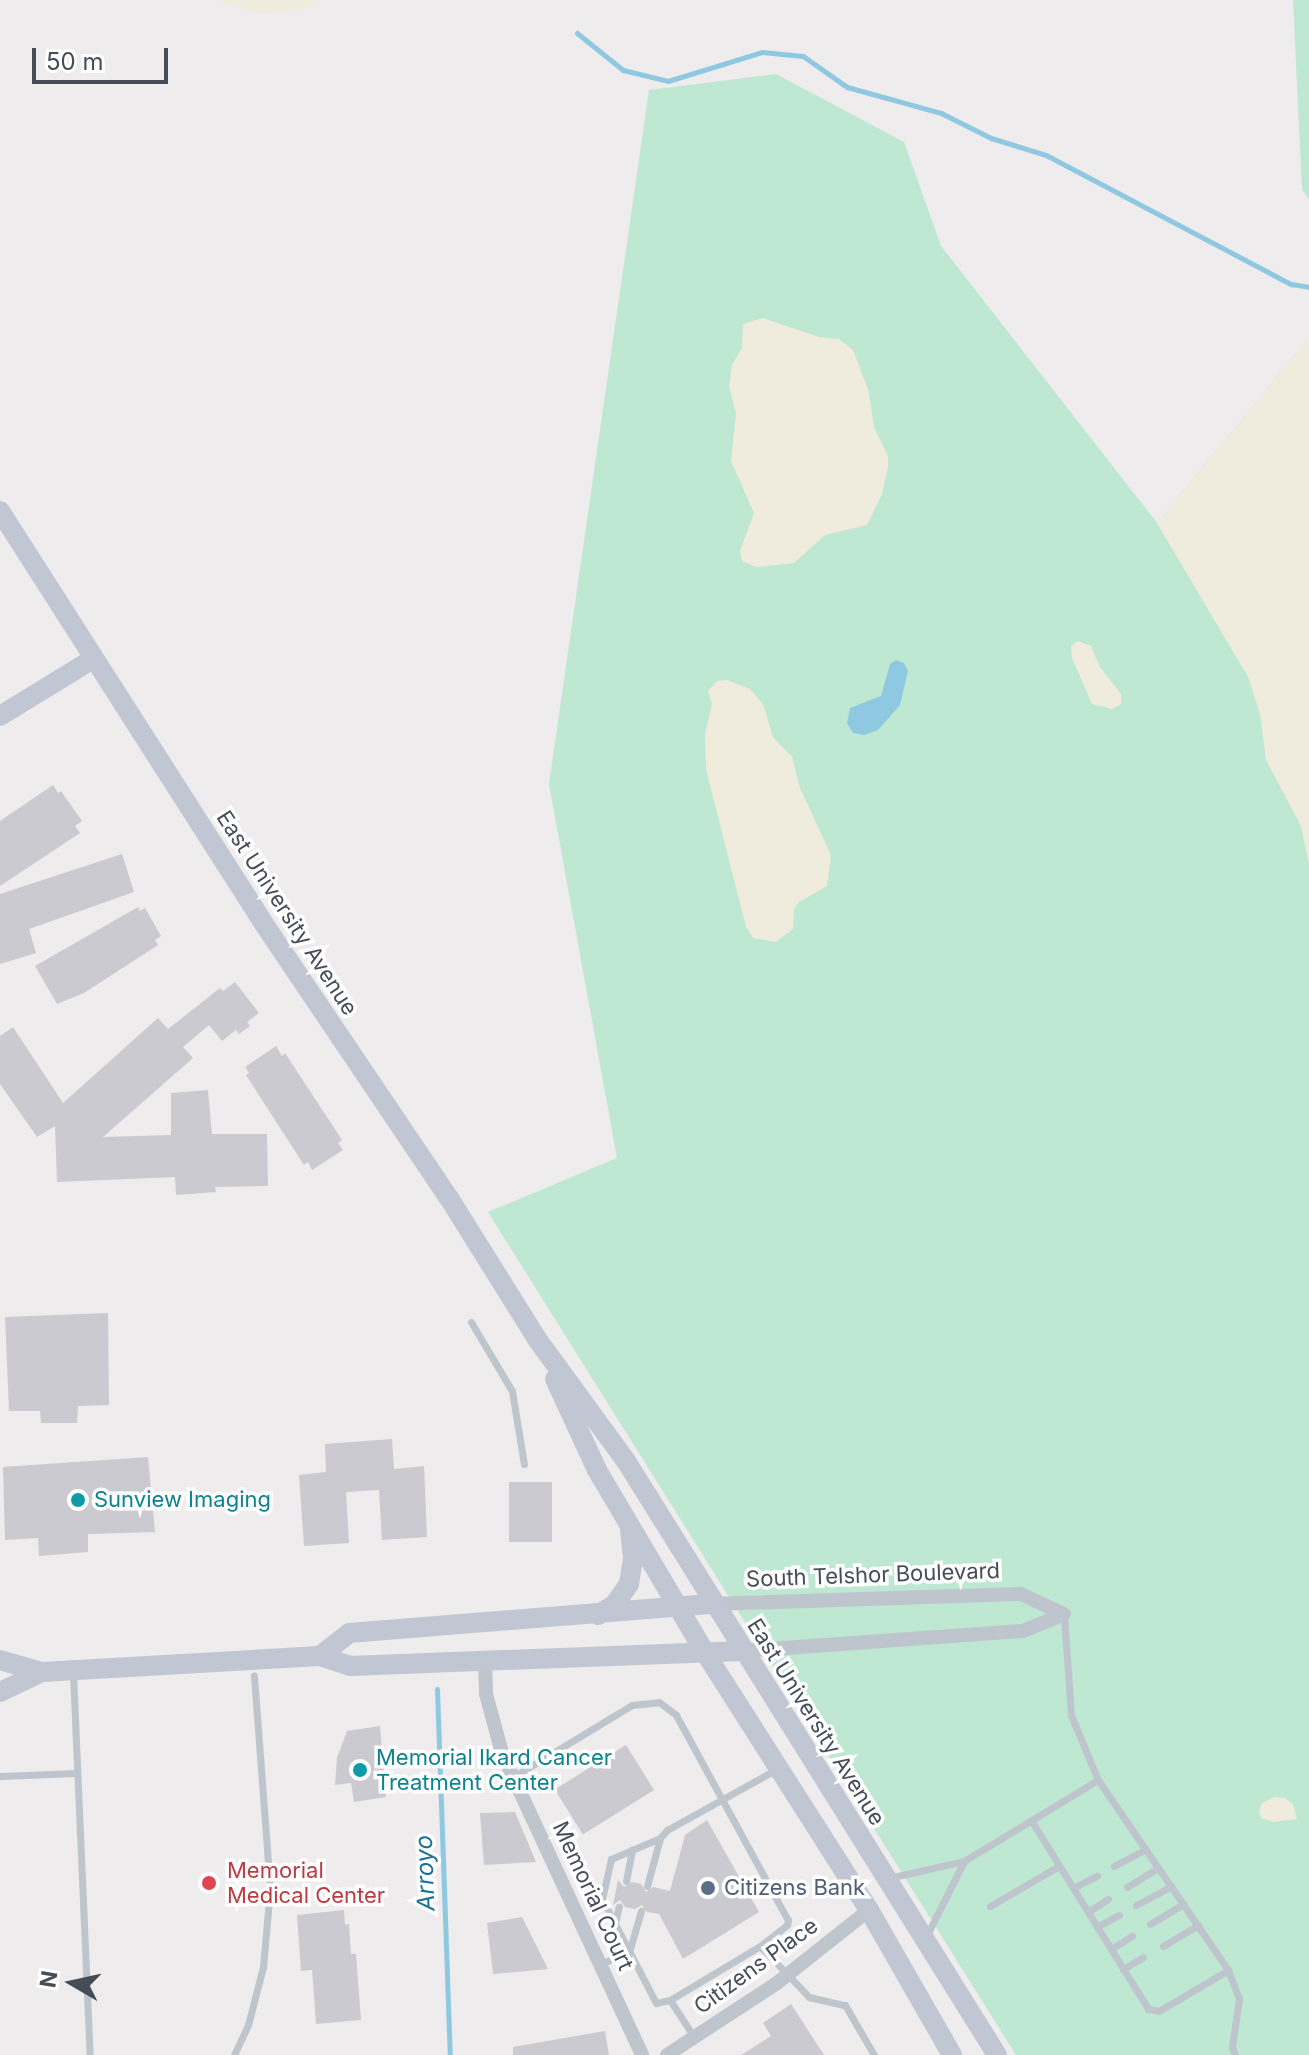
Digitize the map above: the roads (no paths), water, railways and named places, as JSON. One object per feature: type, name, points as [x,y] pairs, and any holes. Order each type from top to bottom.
[{"type":"main road","name":"East University Avenue","points":[[0,511],[264,924],[449,1198],[537,1339],[626,1461],[997,2055]]},
{"type":"main road","points":[[0,716],[93,659]]},
{"type":"main road","name":"East University Avenue","points":[[537,1339],[597,1470],[704,1651],[869,1910],[952,2055]]},
{"type":"main road","points":[[596,1616],[615,1604],[629,1584],[633,1558],[630,1525]]},
{"type":"main road","name":"South Telshor Boulevard","points":[[320,1656],[349,1633],[596,1616],[713,1604]]},
{"type":"main road","points":[[0,1660],[42,1672],[320,1656],[350,1666],[743,1651]]},
{"type":"main road","points":[[0,1692],[42,1672]]},
{"type":"street","name":"South Telshor Boulevard","points":[[713,1604],[1021,1594],[1064,1614]]},
{"type":"street","points":[[743,1651],[1023,1631],[1064,1614]]},
{"type":"street","name":"Memorial Court","points":[[485,1661],[486,1694],[502,1753],[642,2055]]},
{"type":"street","name":"Citizens Place","points":[[667,2055],[787,1975],[869,1910]]},
{"type":"lane","points":[[471,1322],[512,1391],[524,1464]]},
{"type":"lane","points":[[1064,1614],[1071,1715],[1098,1780],[1228,1970],[1239,1999],[1234,2051],[1227,2055]]},
{"type":"lane","points":[[73,1671],[90,2055]]},
{"type":"lane","points":[[234,2055],[248,2025],[263,1967],[270,1889],[254,1676]]},
{"type":"lane","points":[[513,1777],[632,1705],[652,1701],[666,1705],[676,1715],[723,1798],[788,1914],[787,1925],[760,1946],[670,2000],[656,2003],[602,1899],[611,1859],[660,1838],[667,1830],[723,1798],[779,1768]]},
{"type":"lane","points":[[0,1776],[77,1773]]},
{"type":"lane","points":[[886,1879],[964,1861],[1098,1780]]},
{"type":"lane","points":[[1031,1820],[1148,2009],[1159,2011],[1228,1970]]},
{"type":"lane","points":[[647,1886],[660,1838]]},
{"type":"lane","points":[[1114,1866],[1146,1849]]},
{"type":"lane","points":[[626,1881],[632,1850]]},
{"type":"lane","points":[[925,1940],[964,1861]]},
{"type":"lane","points":[[990,1906],[1059,1866]]},
{"type":"lane","points":[[1127,1887],[1158,1868]]},
{"type":"lane","points":[[1073,1888],[1097,1876]]},
{"type":"lane","points":[[1136,1905],[1171,1886]]},
{"type":"lane","points":[[1088,1912],[1108,1899]]},
{"type":"lane","points":[[1150,1924],[1183,1904]]},
{"type":"lane","points":[[614,1924],[619,1906]]},
{"type":"lane","points":[[629,1952],[641,1911]]},
{"type":"lane","points":[[1097,1927],[1119,1915]]},
{"type":"lane","points":[[1163,1946],[1198,1925]]},
{"type":"lane","points":[[1111,1949],[1132,1936]]},
{"type":"lane","points":[[760,1946],[809,1997],[845,2005],[874,2055]]},
{"type":"lane","points":[[600,1964],[629,1952]]},
{"type":"lane","points":[[1123,1969],[1143,1957]]},
{"type":"lane","points":[[670,2000],[694,2037]]},
{"type":"water","points":[[896,660],[904,663],[908,671],[900,705],[878,730],[864,735],[853,733],[847,723],[850,708],[881,696],[890,664]]},
{"type":"waterway","points":[[577,33],[623,70],[668,81],[762,52],[803,56],[847,87],[941,113],[991,138],[1046,155],[1291,284],[1309,287]]},
{"type":"waterway","name":"Arroyo","points":[[437,1689],[450,2055]]},
{"type":"place","name":"Sunview Imaging","points":[[78,1500]]},
{"type":"place","name":"Memorial Ikard Cancer Treatment Center","points":[[360,1770]]},
{"type":"place","name":"Memorial Medical Center","points":[[209,1883]]},
{"type":"place","name":"Citizens Bank","points":[[708,1888]]}]
